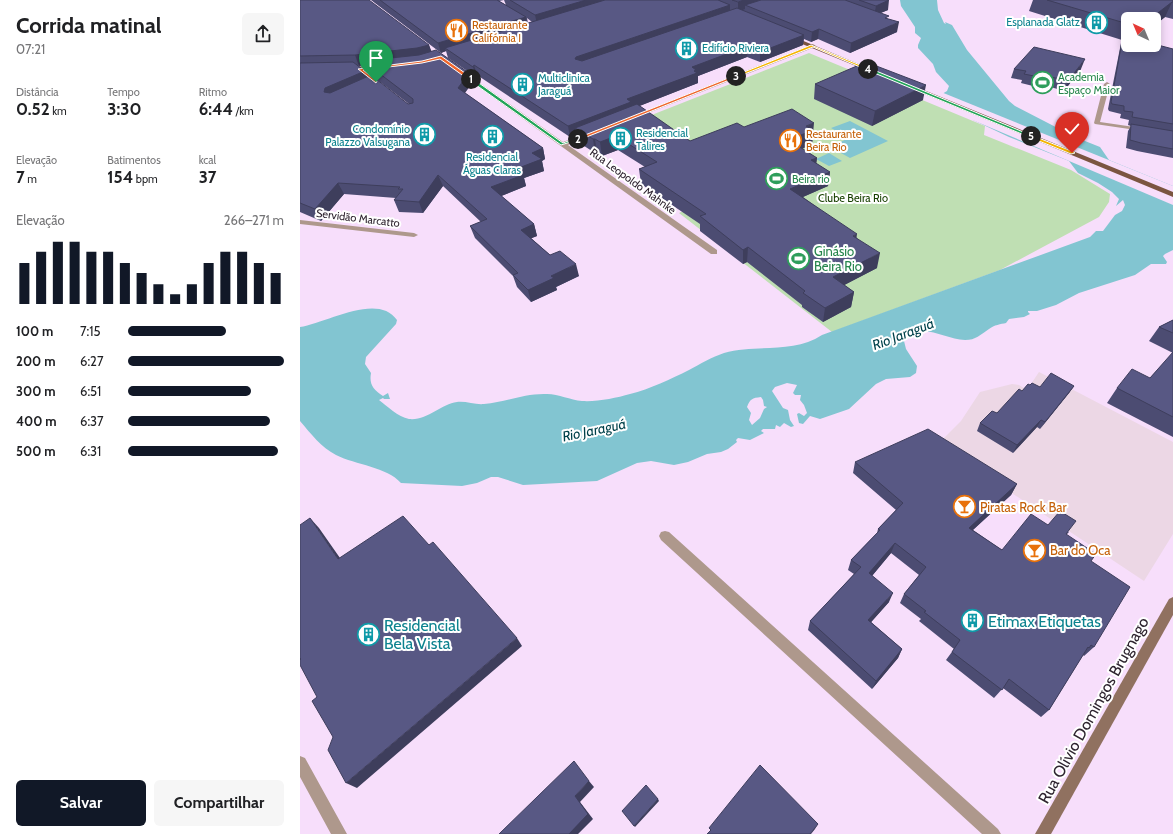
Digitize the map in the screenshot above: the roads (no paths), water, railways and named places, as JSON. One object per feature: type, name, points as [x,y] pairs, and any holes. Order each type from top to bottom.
[{"type":"main road","points":[[785,35],[878,73]]},
{"type":"main road","points":[[907,85],[1173,195]]},
{"type":"main road","name":"Rua Olívio Domingos Brugnago","points":[[1042,834],[1173,603]]},
{"type":"street","points":[[629,118],[813,46]]},
{"type":"street","points":[[345,69],[362,71],[388,66]]},
{"type":"street","name":"Rua Leopoldo Mahnke","points":[[454,66],[714,252]]},
{"type":"street","points":[[1107,84],[1097,123],[1150,132]]},
{"type":"street","points":[[563,144],[592,133]]},
{"type":"street","name":"Servidão Marcatto","points":[[300,222],[414,235]]},
{"type":"street","points":[[665,536],[993,834]]},
{"type":"street","points":[[300,763],[339,834]]},
{"type":"water","name":"Rio Jaraguá","points":[[900,0],[937,0],[938,10],[944,23],[946,24],[945,22],[952,25],[967,50],[1009,101],[1015,106],[1075,137],[1100,147],[1109,160],[1173,186],[1173,250],[1163,256],[1167,262],[1166,264],[1151,264],[1135,275],[1079,293],[1056,305],[1037,311],[1028,311],[1030,314],[1024,317],[1009,319],[1006,323],[993,327],[978,337],[972,339],[957,339],[933,332],[917,332],[910,335],[904,341],[906,349],[917,366],[916,373],[910,377],[886,379],[876,384],[849,409],[820,419],[810,416],[803,424],[799,423],[797,414],[799,413],[804,416],[807,413],[800,400],[801,395],[795,395],[793,393],[797,385],[787,383],[775,387],[772,391],[783,408],[788,410],[790,420],[794,426],[791,427],[784,423],[780,427],[776,425],[775,429],[763,429],[761,431],[764,433],[750,440],[738,438],[736,440],[737,442],[728,449],[721,452],[707,454],[688,462],[674,465],[651,461],[637,463],[597,481],[523,485],[498,477],[491,477],[477,483],[462,486],[401,483],[388,473],[331,452],[316,440],[300,421],[300,327],[351,312],[365,309],[377,309],[388,312],[397,320],[396,324],[366,357],[365,364],[371,373],[371,384],[374,389],[383,396],[388,393],[390,399],[383,398],[379,400],[405,418],[416,419],[428,415],[451,403],[464,402],[484,404],[539,394],[556,395],[582,401],[600,400],[638,392],[653,387],[724,353],[736,350],[787,347],[811,341],[822,335],[1090,237],[1096,231],[1103,231],[1115,215],[1122,211],[1125,205],[1123,200],[1116,206],[1119,199],[1112,192],[1078,173],[1069,161],[1009,137],[973,120],[942,94],[947,91],[949,86],[936,72],[933,64],[918,48],[921,38],[915,33],[915,27],[901,6]],"holes":[[[761,397],[764,406],[767,407],[764,409],[760,418],[752,425],[749,420],[751,413],[747,407],[748,404],[755,398]]]},
{"type":"water","points":[[850,121],[888,141],[850,158],[830,147],[849,138],[831,128]]},
{"type":"water","points":[[829,153],[842,161],[829,166],[816,159]]},
{"type":"place","name":"Esplanada Glatz","points":[[1096,22]]},
{"type":"place","name":"Restaurante Califórnia I","points":[[456,31]]},
{"type":"place","name":"Edifício Riviera","points":[[686,48]]},
{"type":"place","name":"Academia Espaço Maior","points":[[1043,83]]},
{"type":"place","name":"Multiclinica Jaraguá","points":[[523,84]]},
{"type":"place","name":"Condomínio Palazzo Valsugana","points":[[425,135]]},
{"type":"place","name":"Residencial Águas Claras","points":[[492,137]]},
{"type":"place","name":"Residencial Talires","points":[[620,139]]},
{"type":"place","name":"Restaurante Beira Rio","points":[[790,140]]},
{"type":"place","name":"Beira rio","points":[[776,179]]},
{"type":"place","name":"Ginásio Beira Rio","points":[[799,258]]},
{"type":"place","name":"Piratas Rock Bar","points":[[965,507]]},
{"type":"place","name":"Bar do Oca","points":[[1035,550]]},
{"type":"place","name":"Etimax Etiquetas","points":[[973,621]]},
{"type":"place","name":"Residencial Bela Vista","points":[[368,634]]},
{"type":"park label","name":"Clube Beira Rio","points":[[853,198]]}]
